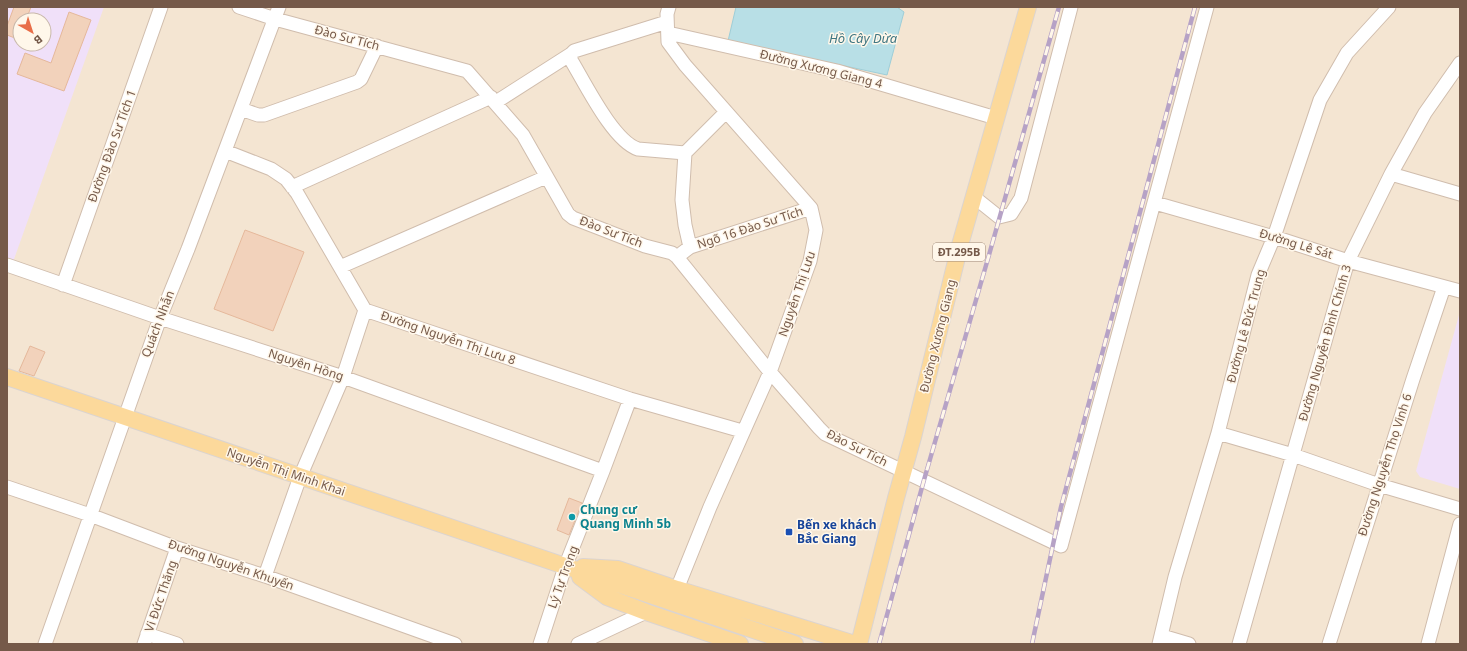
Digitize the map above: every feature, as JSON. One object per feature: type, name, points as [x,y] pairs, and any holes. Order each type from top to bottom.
[{"type":"main road","name":"Đường Xương Giang","points":[[858,644],[960,245],[1028,7]]},
{"type":"main road","name":"Nguyễn Thị Minh Khai","points":[[7,377],[793,644]]},
{"type":"main road","points":[[565,567],[618,569],[677,589],[855,644]]},
{"type":"main road","points":[[565,567],[607,597],[716,640],[740,644]]},
{"type":"street","name":"Đường Đào Sư Tích 1","points":[[62,285],[161,7]]},
{"type":"street","name":"Đào Sư Tích","points":[[240,7],[277,13],[376,46],[463,69],[471,74],[523,135],[564,209],[573,218],[677,257],[770,372],[825,434],[1060,546],[1155,203]]},
{"type":"street","name":"Nguyễn Thị Lưu","points":[[669,7],[667,14],[668,42],[685,65],[811,208],[816,230],[810,261],[770,372],[742,431],[677,589]]},
{"type":"street","points":[[974,196],[999,217],[1011,214],[1021,198],[1071,7]]},
{"type":"street","points":[[1155,203],[1207,7]]},
{"type":"street","name":"Đường Lê Đức Trung","points":[[1160,640],[1175,577],[1218,433],[1258,275],[1274,237],[1320,100],[1347,53],[1388,7]]},
{"type":"street","name":"Quách Nhẫn","points":[[45,644],[160,318],[277,13]]},
{"type":"street","points":[[292,187],[493,100],[574,51],[668,28]]},
{"type":"street","name":"Đường Xương Giang 4","points":[[668,28],[837,71],[996,118]]},
{"type":"street","points":[[241,109],[258,115],[264,115],[357,82],[361,78],[376,46]]},
{"type":"street","points":[[571,54],[571,60],[604,116],[625,142],[638,149],[685,153]]},
{"type":"street","name":"Đường Nguyễn Đình Chính 3","points":[[1239,644],[1348,261],[1425,113],[1460,63]]},
{"type":"street","points":[[690,247],[685,225],[682,200],[685,153],[726,112]]},
{"type":"street","name":"Đường Nguyễn Thị Lưu 8","points":[[225,151],[271,169],[286,179],[297,194],[365,310],[630,399],[742,431]]},
{"type":"street","points":[[1392,174],[1460,194]]},
{"type":"street","points":[[340,267],[546,178]]},
{"type":"street","name":"Đường Lê Sát","points":[[1155,203],[1274,237],[1348,261],[1460,291]]},
{"type":"street","name":"Ngõ 16 Đào Sư Tích","points":[[677,257],[690,247],[811,208]]},
{"type":"street","name":"Nguyên Hồng","points":[[7,265],[160,318],[343,377],[604,471]]},
{"type":"street","name":"Đường Nguyễn Thọ Vinh 6","points":[[1329,644],[1444,286]]},
{"type":"street","points":[[265,576],[300,476],[343,377],[365,310]]},
{"type":"street","name":"Lý Tự Trọng","points":[[540,644],[565,567],[604,471],[630,399]]},
{"type":"street","points":[[1218,433],[1293,455],[1379,485],[1460,509]]},
{"type":"street","name":"Đường Nguyễn Khuyến","points":[[7,488],[90,514],[177,548],[265,576],[427,639],[455,644]]},
{"type":"street","points":[[1428,644],[1460,524]]},
{"type":"street","name":"Vi Đức Thăng","points":[[146,639],[177,548]]},
{"type":"street","points":[[578,644],[646,612]]},
{"type":"street","points":[[146,639],[177,644]]},
{"type":"street","points":[[1160,640],[1189,644]]},
{"type":"shaded area","points":[[7,7],[1460,7],[1460,644],[7,644]]},
{"type":"shaded area","points":[[7,7],[104,7],[13,262],[7,260]]},
{"type":"shaded area","points":[[1459,315],[1460,489],[1420,477],[1416,471]]},
{"type":"water","name":"Hồ Cây Dừa","points":[[736,7],[897,7],[904,12],[887,75],[728,41]]},
{"type":"building","points":[[14,7],[31,7],[29,12],[12,12]]},
{"type":"building","points":[[12,12],[12,37],[7,35],[7,26]]},
{"type":"building","points":[[69,12],[91,20],[64,91],[17,74],[25,53],[51,63]]},
{"type":"building","points":[[245,230],[304,252],[273,331],[214,309]]},
{"type":"building","points":[[30,346],[45,352],[34,376],[19,371]]},
{"type":"building","name":"Chung cư Quang Minh 5b","points":[[569,498],[582,503],[569,535],[557,530]]},
{"type":"railway","points":[[879,644],[924,480],[1059,7]]},
{"type":"railway","points":[[1032,644],[1061,507],[1195,7]]},
{"type":"place","name":"Chung cư Quang Minh 5b","points":[[572,517]]},
{"type":"place","name":"Bến xe khách Bắc Giang","points":[[789,532]]}]
